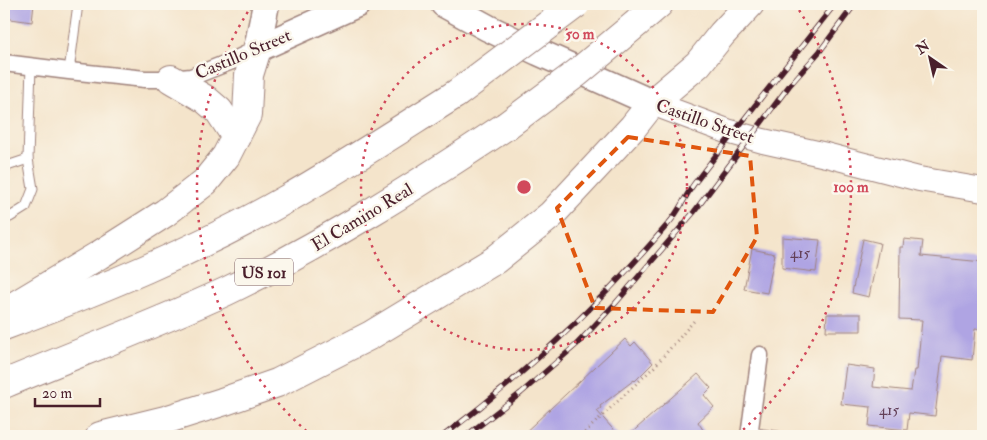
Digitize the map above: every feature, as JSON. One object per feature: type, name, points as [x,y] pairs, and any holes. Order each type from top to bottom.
[{"type":"highway","points":[[4,326],[139,272],[188,250],[284,200],[385,140],[456,94],[576,4]]},
{"type":"highway","name":"El Camino Real","points":[[4,384],[226,291],[322,241],[423,181],[506,126],[577,73],[659,4]]},
{"type":"highway","points":[[100,436],[166,420],[277,383],[371,335],[495,260],[551,215],[633,128],[652,103],[698,64],[722,34],[750,4]]},
{"type":"highway","points":[[4,312],[165,213],[205,182],[226,156],[248,115],[250,75],[257,49]]},
{"type":"highway","points":[[171,79],[205,99],[219,111],[236,138]]},
{"type":"main road","points":[[257,49],[266,4]]},
{"type":"main road","name":"Castillo Street","points":[[257,49],[357,4]]},
{"type":"main road","name":"Castillo Street","points":[[444,4],[538,52],[652,103],[727,131],[919,178],[983,190]]},
{"type":"street","name":"Castillo Street","points":[[4,63],[145,79],[171,79],[192,77],[257,49]]},
{"type":"street","points":[[749,434],[760,355]]},
{"type":"lane","points":[[69,71],[78,4]]},
{"type":"lane","points":[[4,220],[26,206],[33,189],[28,159],[31,66]]},
{"type":"lane","points":[[4,167],[28,159]]},
{"type":"lane","points":[[749,434],[778,436]]},
{"type":"path","points":[[581,436],[654,367],[694,321]]},
{"type":"highlighted area","points":[[628,137],[750,156],[757,237],[713,312],[595,308],[557,208]]},
{"type":"building","points":[[4,4],[34,4],[32,22],[4,18]]},
{"type":"building","points":[[782,237],[820,240],[816,272],[782,268]]},
{"type":"building","points":[[863,239],[880,243],[869,297],[852,293]]},
{"type":"building","points":[[904,239],[923,241],[921,256],[983,262],[981,291],[983,292],[983,330],[975,329],[972,360],[942,356],[935,416],[909,413],[907,430],[869,426],[871,407],[841,404],[846,365],[875,369],[873,387],[911,391],[914,370],[917,370],[922,320],[899,319],[900,247],[903,247]]},
{"type":"building","points":[[752,249],[775,254],[767,293],[744,289]]},
{"type":"building","points":[[827,314],[861,314],[861,331],[826,331]]},
{"type":"building","points":[[625,339],[631,346],[635,342],[653,363],[635,381],[600,406],[601,408],[597,411],[619,436],[521,436]]},
{"type":"building","points":[[698,374],[711,388],[704,395],[714,407],[698,422],[707,436],[628,436]]},
{"type":"railway","points":[[443,436],[504,388],[562,336],[616,282],[672,219],[693,185],[835,4]]},
{"type":"railway","points":[[466,436],[521,393],[576,345],[614,305],[694,212],[789,86],[820,51],[855,4]]}]
